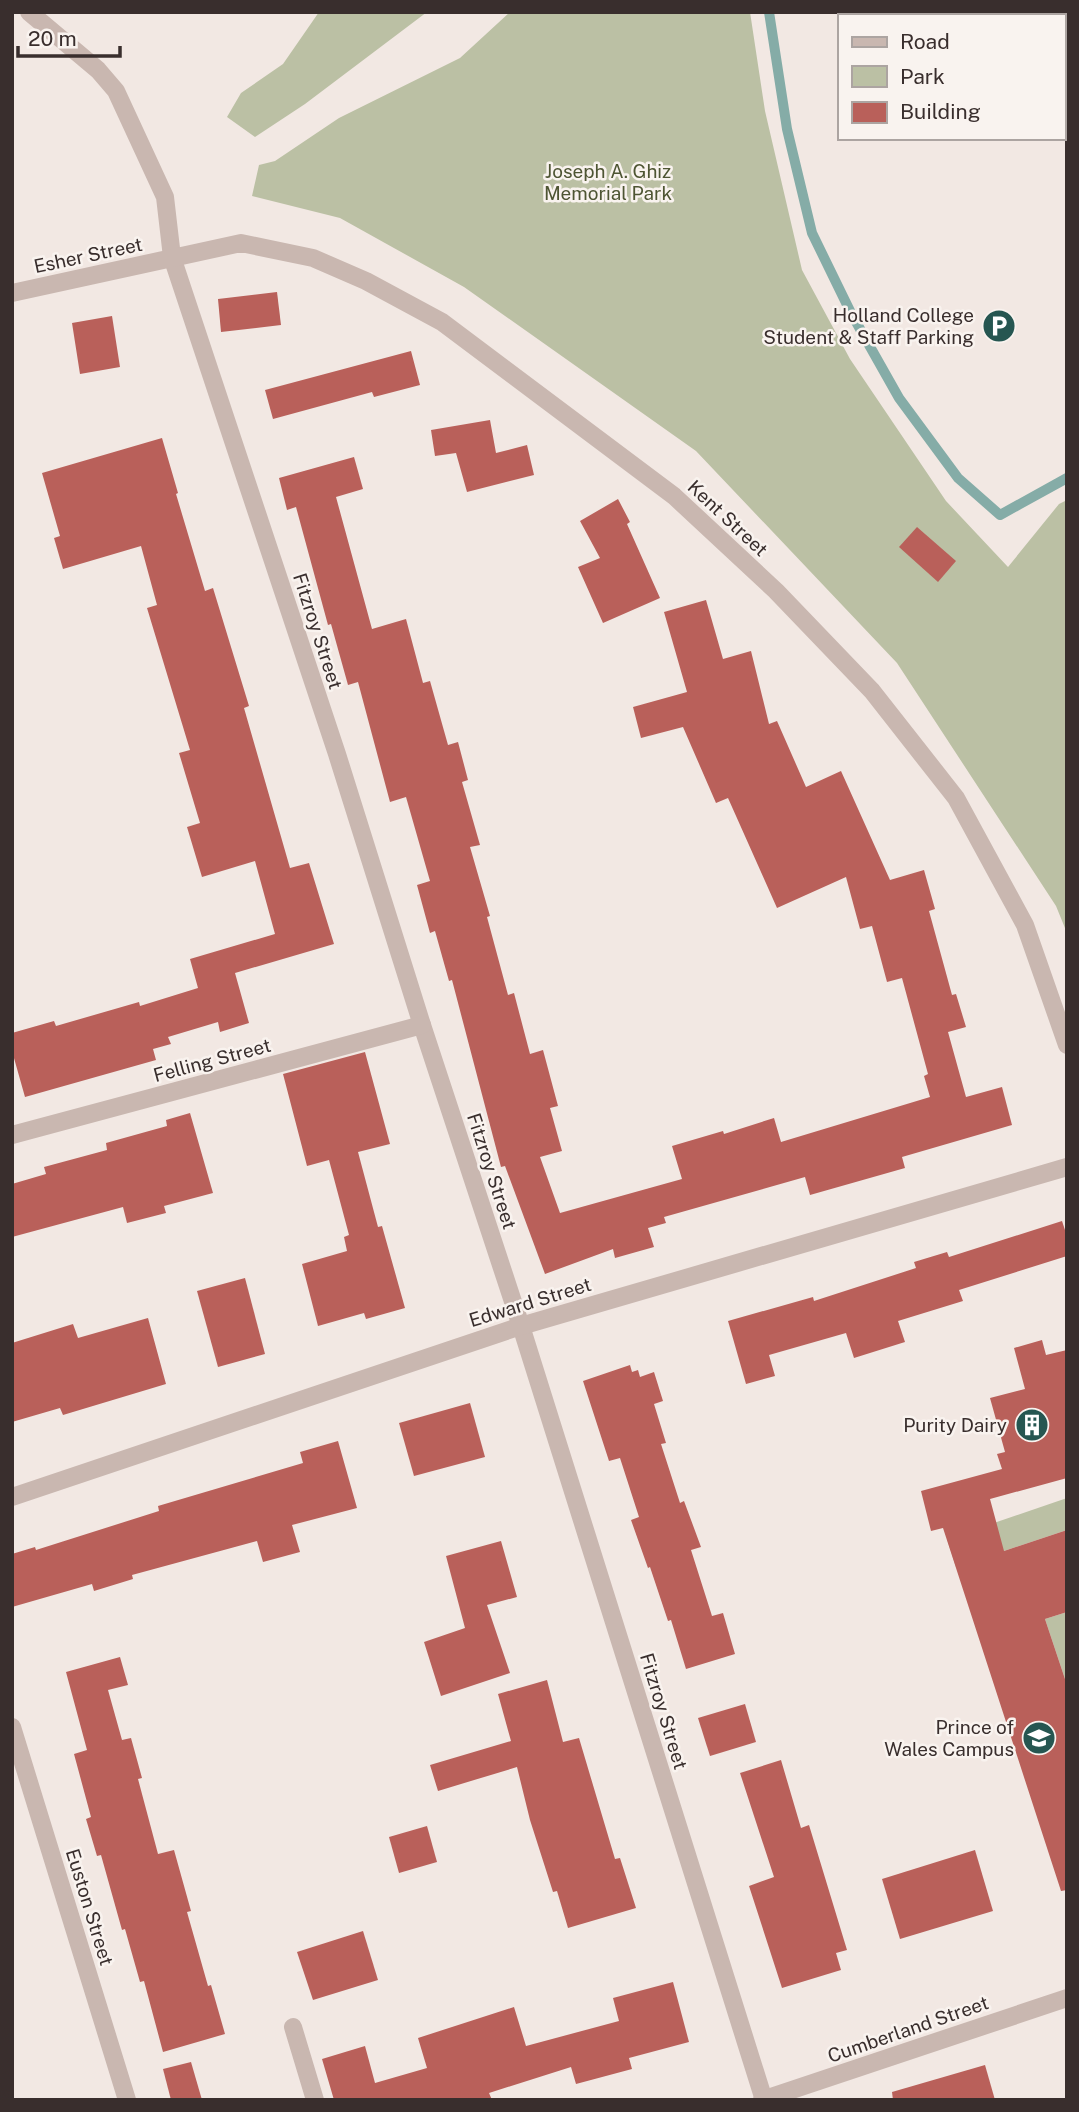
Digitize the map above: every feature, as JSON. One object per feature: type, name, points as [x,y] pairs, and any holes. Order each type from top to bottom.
[{"type":"street","name":"Fitzroy Street","points":[[29,12],[99,70],[116,91],[165,197],[172,257],[333,741],[422,1025],[521,1326],[763,2100]]},
{"type":"street","name":"Kent Street","points":[[172,257],[241,243],[313,258],[366,281],[442,323],[674,496],[776,591],[873,691],[956,798],[1025,925],[1067,1045]]},
{"type":"street","name":"Esher Street","points":[[12,293],[172,257]]},
{"type":"street","name":"Felling Street","points":[[12,1135],[422,1025]]},
{"type":"street","name":"Edward Street","points":[[12,1497],[521,1326],[1067,1167]]},
{"type":"street","name":"Euston Street","points":[[12,1727],[20,1776],[127,2100]]},
{"type":"street","name":"Cumberland Street","points":[[763,2100],[1067,1998]]},
{"type":"street","points":[[293,2027],[315,2100]]},
{"type":"green space","points":[[319,12],[427,12],[305,104],[255,137],[227,117],[241,93],[283,64]]},
{"type":"green space","name":"Joseph A. Ghiz Memorial Park","points":[[510,12],[750,12],[765,111],[802,270],[850,359],[946,501],[1008,567],[1059,504],[1067,500],[1067,933],[1056,906],[897,663],[696,451],[464,287],[340,218],[252,196],[259,165],[275,161],[339,118],[460,58]]},
{"type":"green space","points":[[1067,1498],[1067,1530],[956,1567],[947,1539]]},
{"type":"green space","points":[[1067,1612],[1067,1685],[1045,1619]]},
{"type":"building","points":[[277,292],[281,325],[221,332],[218,299]]},
{"type":"building","points":[[112,316],[120,367],[80,374],[72,323]]},
{"type":"building","points":[[411,351],[420,385],[374,397],[372,392],[273,419],[265,390]]},
{"type":"building","points":[[490,420],[496,453],[527,445],[534,475],[467,492],[456,453],[435,456],[431,430]]},
{"type":"building","points":[[162,438],[205,591],[213,588],[249,706],[244,708],[290,868],[309,863],[334,944],[235,973],[249,1023],[220,1032],[218,1022],[168,1037],[171,1044],[153,1049],[156,1060],[25,1097],[12,1051],[12,1033],[54,1021],[56,1026],[139,1002],[140,1006],[198,988],[190,959],[275,934],[255,861],[202,877],[187,827],[200,823],[179,753],[190,750],[147,608],[157,605],[141,546],[63,569],[54,538],[60,536],[42,473]]},
{"type":"building","points":[[354,457],[363,489],[336,497],[372,629],[406,619],[423,683],[430,681],[448,745],[458,742],[468,780],[462,782],[480,845],[470,847],[490,916],[487,917],[508,995],[514,993],[530,1054],[543,1050],[558,1106],[550,1108],[562,1151],[540,1157],[560,1213],[682,1179],[672,1146],[723,1131],[724,1134],[774,1118],[781,1142],[930,1097],[924,1076],[928,1074],[902,978],[887,982],[872,926],[860,929],[846,877],[777,908],[728,798],[716,803],[683,727],[641,738],[633,707],[687,692],[664,612],[706,600],[723,659],[751,651],[769,724],[777,721],[806,787],[841,771],[890,880],[924,870],[935,909],[929,911],[952,995],[956,994],[966,1027],[948,1032],[966,1097],[1002,1087],[1012,1125],[902,1157],[905,1168],[810,1195],[805,1177],[664,1217],[666,1223],[648,1228],[654,1247],[615,1258],[613,1249],[545,1274],[505,1166],[501,1167],[452,980],[449,981],[435,931],[430,933],[417,885],[430,881],[406,797],[390,802],[358,682],[348,685],[331,624],[328,625],[296,507],[287,510],[279,478]]},
{"type":"building","points":[[618,499],[660,598],[603,623],[578,567],[600,558],[580,521]]},
{"type":"building","points":[[917,527],[956,561],[938,582],[899,547]]},
{"type":"building","points":[[365,1052],[390,1144],[358,1152],[378,1227],[382,1226],[405,1308],[366,1319],[364,1313],[318,1326],[302,1264],[347,1251],[344,1237],[349,1235],[329,1160],[307,1166],[283,1074]]},
{"type":"building","points":[[190,1113],[213,1193],[164,1206],[166,1213],[127,1223],[123,1207],[12,1237],[12,1184],[46,1174],[44,1167],[107,1150],[106,1143],[167,1126],[166,1120]]},
{"type":"building","points":[[1062,1221],[1067,1236],[1067,1256],[959,1290],[963,1301],[898,1321],[905,1342],[854,1358],[846,1333],[769,1355],[775,1376],[746,1384],[728,1321],[813,1297],[814,1301],[916,1268],[914,1262],[947,1252],[949,1257]]},
{"type":"building","points":[[245,1278],[265,1354],[218,1367],[197,1291]]},
{"type":"building","points":[[148,1318],[166,1384],[63,1415],[60,1408],[12,1422],[12,1343],[73,1324],[78,1338]]},
{"type":"building","name":"Prince of Wales Campus","points":[[1042,1340],[1046,1355],[1067,1350],[1067,1478],[990,1499],[1004,1551],[1067,1530],[1067,1612],[1045,1619],[1067,1685],[1067,1890],[1061,1891],[943,1528],[931,1531],[921,1491],[1002,1469],[997,1454],[1005,1452],[990,1398],[1025,1389],[1014,1348]]},
{"type":"building","points":[[630,1365],[632,1372],[638,1370],[640,1377],[654,1372],[663,1401],[654,1404],[666,1443],[661,1444],[680,1503],[684,1501],[701,1547],[691,1550],[712,1616],[723,1613],[735,1654],[686,1669],[671,1620],[668,1621],[631,1520],[639,1517],[620,1458],[609,1461],[583,1381]]},
{"type":"building","points":[[470,1403],[485,1457],[414,1476],[399,1423]]},
{"type":"building","points":[[338,1441],[357,1508],[292,1525],[300,1552],[263,1562],[257,1541],[132,1575],[133,1579],[94,1591],[92,1584],[12,1607],[12,1554],[35,1547],[36,1550],[159,1511],[158,1506],[303,1463],[300,1452]]},
{"type":"building","points":[[501,1541],[517,1597],[487,1605],[510,1673],[441,1696],[424,1642],[465,1628],[446,1556]]},
{"type":"building","points":[[120,1657],[128,1685],[108,1690],[122,1740],[131,1738],[142,1778],[138,1779],[158,1854],[174,1850],[191,1911],[187,1912],[225,2034],[163,2052],[144,1981],[140,1982],[125,1929],[122,1930],[101,1855],[97,1856],[86,1819],[91,1817],[74,1754],[87,1750],[66,1672]]},
{"type":"building","points":[[547,1680],[563,1742],[579,1738],[615,1859],[620,1858],[636,1908],[568,1928],[557,1891],[553,1892],[530,1820],[517,1767],[438,1791],[430,1765],[511,1741],[498,1694]]},
{"type":"building","points":[[745,1704],[756,1742],[710,1756],[698,1718]]},
{"type":"building","points":[[781,1760],[801,1828],[809,1825],[847,1950],[836,1953],[841,1970],[782,1988],[749,1886],[774,1877],[740,1773]]},
{"type":"building","points":[[427,1826],[437,1862],[399,1873],[389,1837]]},
{"type":"building","points":[[975,1850],[993,1911],[900,1939],[882,1879]]},
{"type":"building","points":[[363,1931],[378,1980],[313,2000],[297,1952]]},
{"type":"building","points":[[673,1982],[689,2042],[629,2058],[632,2069],[576,2084],[571,2067],[489,2093],[492,2100],[334,2100],[322,2059],[365,2046],[375,2083],[427,2068],[418,2038],[514,2007],[526,2046],[619,2021],[613,1998]]},
{"type":"building","points":[[191,2062],[202,2100],[171,2100],[163,2069]]},
{"type":"building","points":[[985,2065],[995,2100],[893,2100],[892,2092]]},
{"type":"waterway","points":[[769,12],[787,129],[812,233],[851,313],[899,398],[958,478],[1000,515],[1067,478]]},
{"type":"place","name":"Holland College Student & Staff Parking","points":[[999,326]]},
{"type":"place","name":"Purity Dairy","points":[[1032,1425]]},
{"type":"place","name":"Prince of Wales Campus","points":[[1039,1738]]}]
